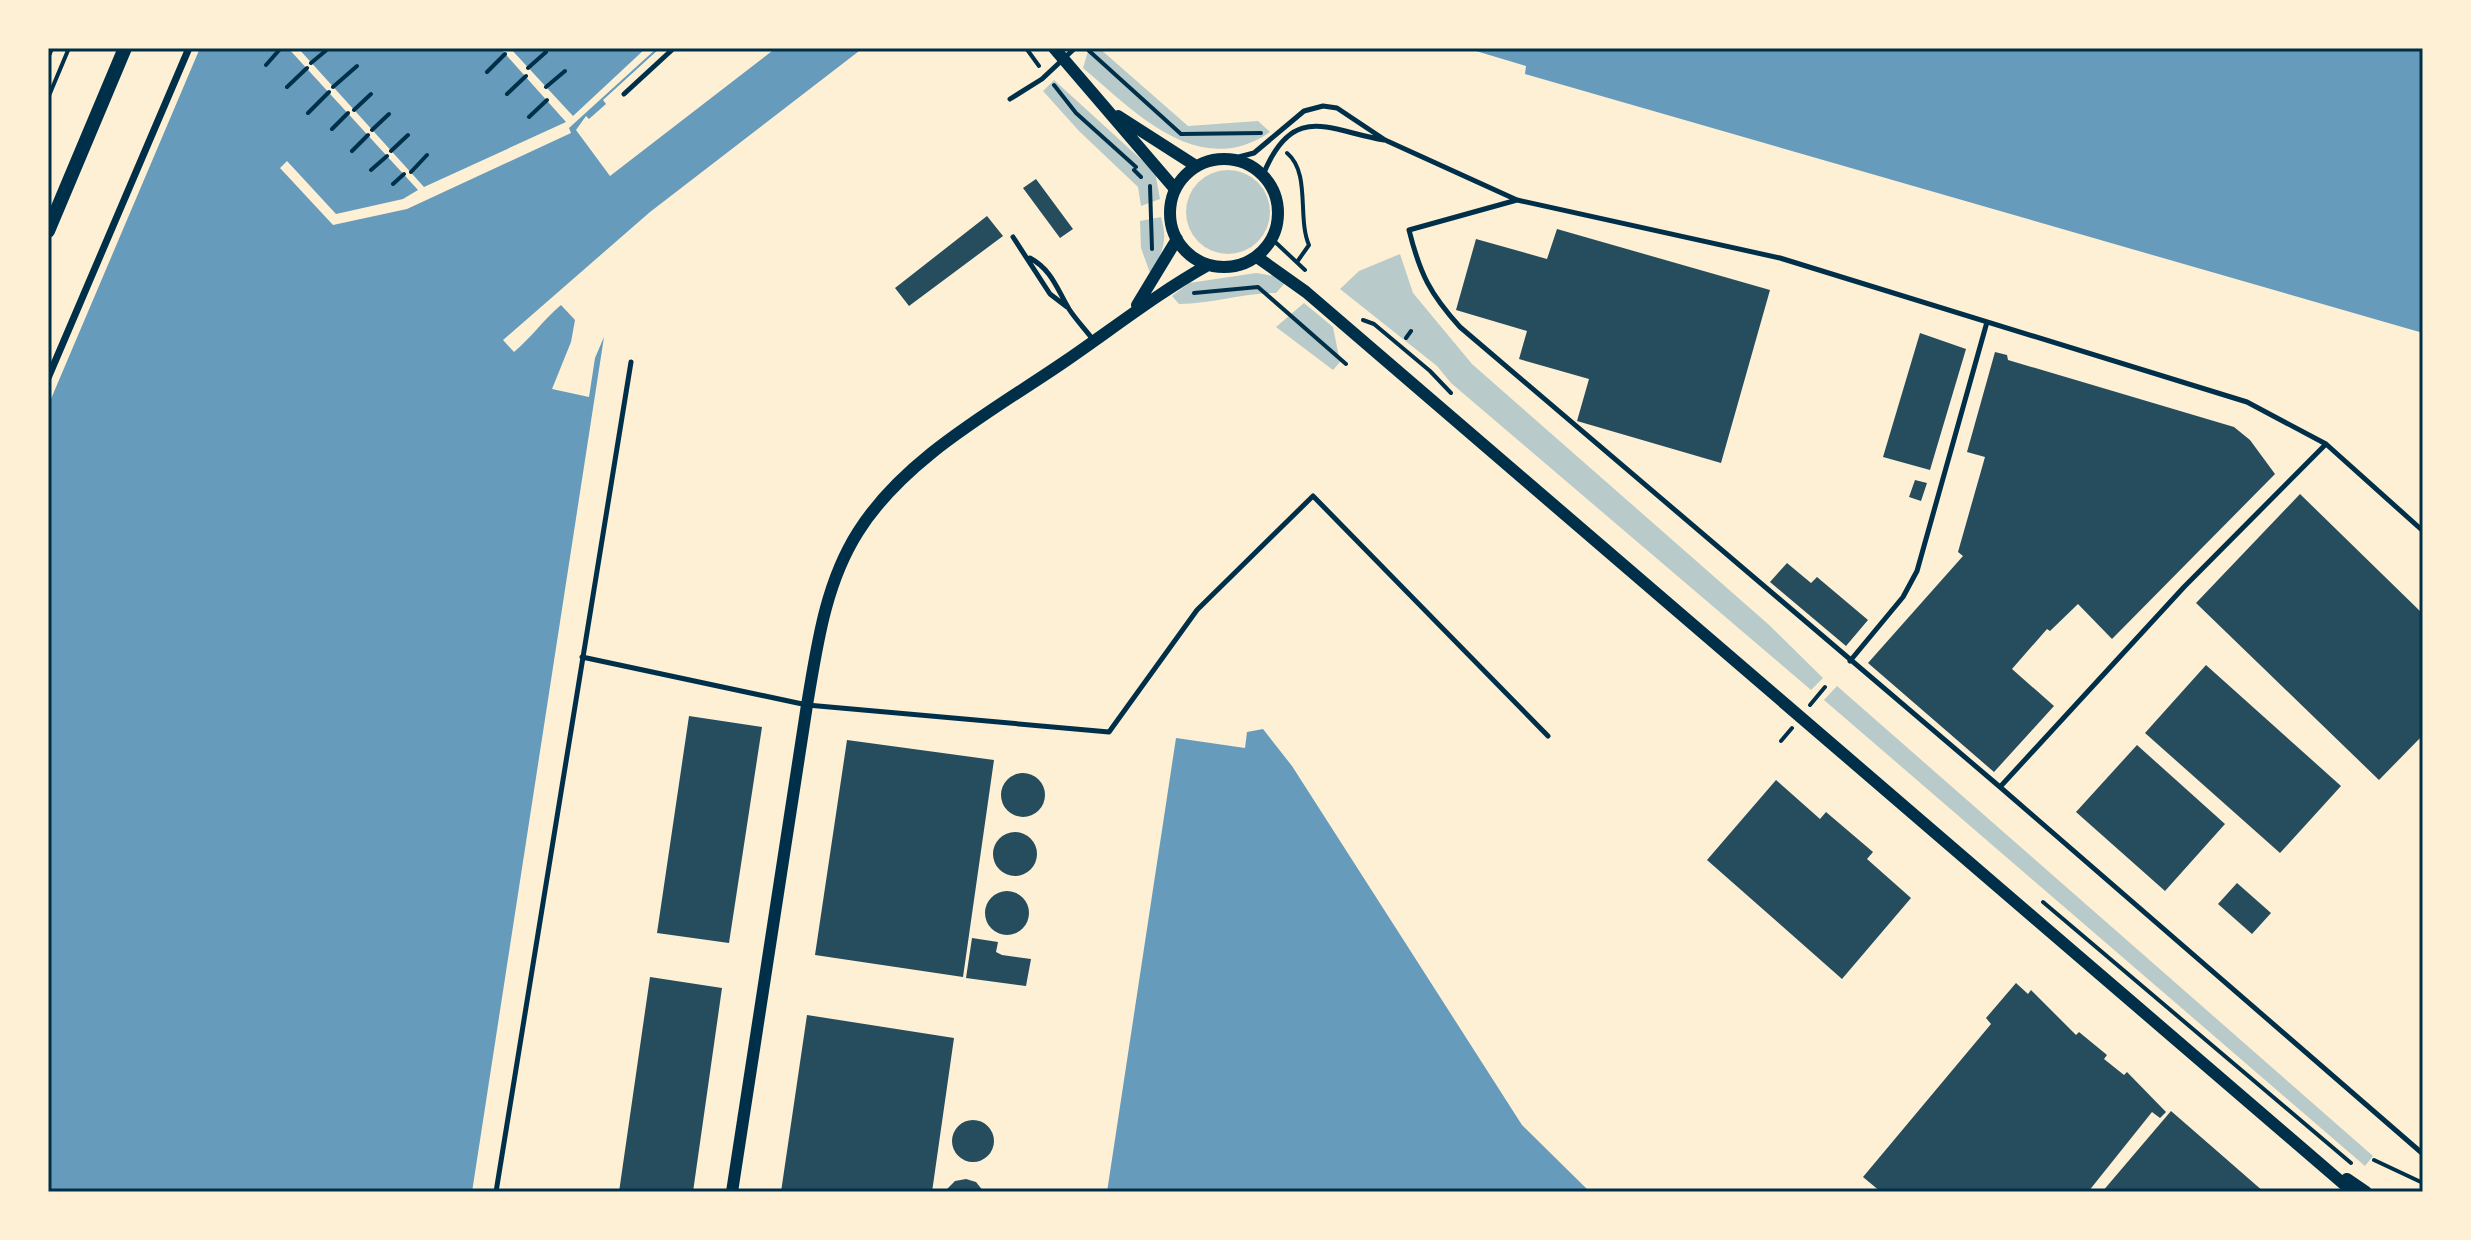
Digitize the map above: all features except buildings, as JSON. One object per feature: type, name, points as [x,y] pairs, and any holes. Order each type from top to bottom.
[{"type":"main road","points":[[48,231],[125,48]]},
{"type":"street","points":[[48,378],[189,48]]},
{"type":"street","points":[[1054,48],[1175,189]]},
{"type":"street","points":[[1112,113],[1196,166]]},
{"type":"street","points":[[1231,159],[1249,164],[1263,175],[1276,195],[1279,210],[1272,239],[1257,257],[1233,267],[1208,265],[1195,259],[1177,239],[1170,212],[1175,189],[1196,166],[1231,159]]},
{"type":"street","points":[[1135,309],[1177,239]]},
{"type":"street","points":[[1257,257],[1306,292],[2027,916],[2353,1192]]},
{"type":"street","points":[[732,1192],[807,705],[830,594],[842,560],[874,510],[926,460],[1135,309],[1208,265]]},
{"type":"street","points":[[2333,1172],[2366,1192]]},
{"type":"lane","points":[[624,94],[674,48]]},
{"type":"lane","points":[[1010,99],[1042,79],[1075,48]]},
{"type":"lane","points":[[1231,159],[1245,158],[1270,140],[1292,117],[1323,106],[1349,114],[1385,140],[1517,200],[1780,258],[2247,402],[2326,444],[2423,531]]},
{"type":"lane","points":[[1263,175],[1280,148],[1297,131],[1315,124],[1385,140]]},
{"type":"lane","points":[[1517,200],[1409,230],[1418,266],[1431,294],[1460,327],[2000,787],[2423,1154]]},
{"type":"lane","points":[[1013,237],[1030,258],[1042,283],[1068,307],[1094,341]]},
{"type":"lane","points":[[1030,258],[1042,265],[1061,289],[1068,307]]},
{"type":"lane","points":[[1850,661],[1903,597],[1917,571],[1987,322]]},
{"type":"lane","points":[[496,1192],[631,362]]},
{"type":"lane","points":[[2000,787],[2184,587],[2326,444]]},
{"type":"lane","points":[[582,657],[807,705],[1109,732],[1197,610],[1313,496],[1548,736]]},
{"type":"path","points":[[48,98],[69,48]]},
{"type":"path","points":[[266,65],[281,48]]},
{"type":"path","points":[[311,63],[329,48]]},
{"type":"path","points":[[1086,48],[1181,134],[1255,132],[1270,140]]},
{"type":"path","points":[[528,68],[546,52]]},
{"type":"path","points":[[487,72],[505,54]]},
{"type":"path","points":[[333,87],[357,66]]},
{"type":"path","points":[[287,87],[307,68]]},
{"type":"path","points":[[546,87],[565,71]]},
{"type":"path","points":[[507,94],[526,76]]},
{"type":"path","points":[[308,113],[329,92]]},
{"type":"path","points":[[354,110],[371,94]]},
{"type":"path","points":[[529,117],[547,100]]},
{"type":"path","points":[[332,129],[348,113]]},
{"type":"path","points":[[372,130],[389,114]]},
{"type":"path","points":[[352,151],[368,135]]},
{"type":"path","points":[[371,170],[408,135]]},
{"type":"path","points":[[1272,239],[1297,262],[1309,245],[1305,235],[1299,175],[1293,158],[1280,148]]},
{"type":"path","points":[[411,172],[427,155]]},
{"type":"path","points":[[393,184],[404,174]]},
{"type":"path","points":[[1266,291],[1346,364]]},
{"type":"path","points":[[1406,338],[1411,331]]},
{"type":"path","points":[[2374,1160],[2423,1183]]},
{"type":"shaded area","points":[[1089,48],[1099,48],[1188,126],[1258,121],[1270,132],[1244,145],[1218,149],[1193,145],[1169,135],[1146,121],[1083,68]]},
{"type":"shaded area","points":[[1054,80],[1155,172],[1160,199],[1141,206],[1138,187],[1079,131],[1043,91]]},
{"type":"shaded area","points":[[1228,170],[1244,173],[1263,189],[1270,212],[1267,228],[1251,247],[1228,254],[1212,251],[1193,235],[1186,212],[1189,196],[1205,177]]},
{"type":"shaded area","points":[[1161,217],[1163,246],[1150,273],[1141,248],[1140,221]]},
{"type":"shaded area","points":[[1400,254],[1413,293],[1472,364],[1768,624],[1823,678],[1811,690],[1451,383],[1437,366],[1340,289],[1359,271]]},
{"type":"shaded area","points":[[1256,273],[1273,276],[1285,283],[1276,293],[1203,302],[1179,304],[1172,296],[1189,283]]},
{"type":"shaded area","points":[[1304,303],[1333,327],[1340,362],[1333,370],[1276,327]]},
{"type":"shaded area","points":[[1837,686],[2373,1156],[2365,1166],[1824,700]]},
{"type":"water","points":[[200,48],[660,48],[603,100],[606,104],[589,119],[586,116],[576,130],[610,176],[776,48],[863,48],[650,212],[503,340],[514,352],[561,305],[575,320],[571,342],[552,389],[589,397],[595,358],[604,337],[472,1192],[48,1192],[48,406]]},
{"type":"water","points":[[1466,48],[2423,48],[2423,333],[1525,74],[1526,66]]},
{"type":"water","points":[[1263,729],[1292,766],[1522,1125],[1590,1192],[1107,1192],[1176,738],[1245,748],[1247,732]]},
{"type":"pier","points":[[288,48],[298,48],[424,187],[566,122],[500,48],[510,48],[573,116],[646,48],[657,48],[569,128],[571,133],[407,209],[333,225],[280,168],[287,161],[336,214],[403,199],[418,190]]}]
